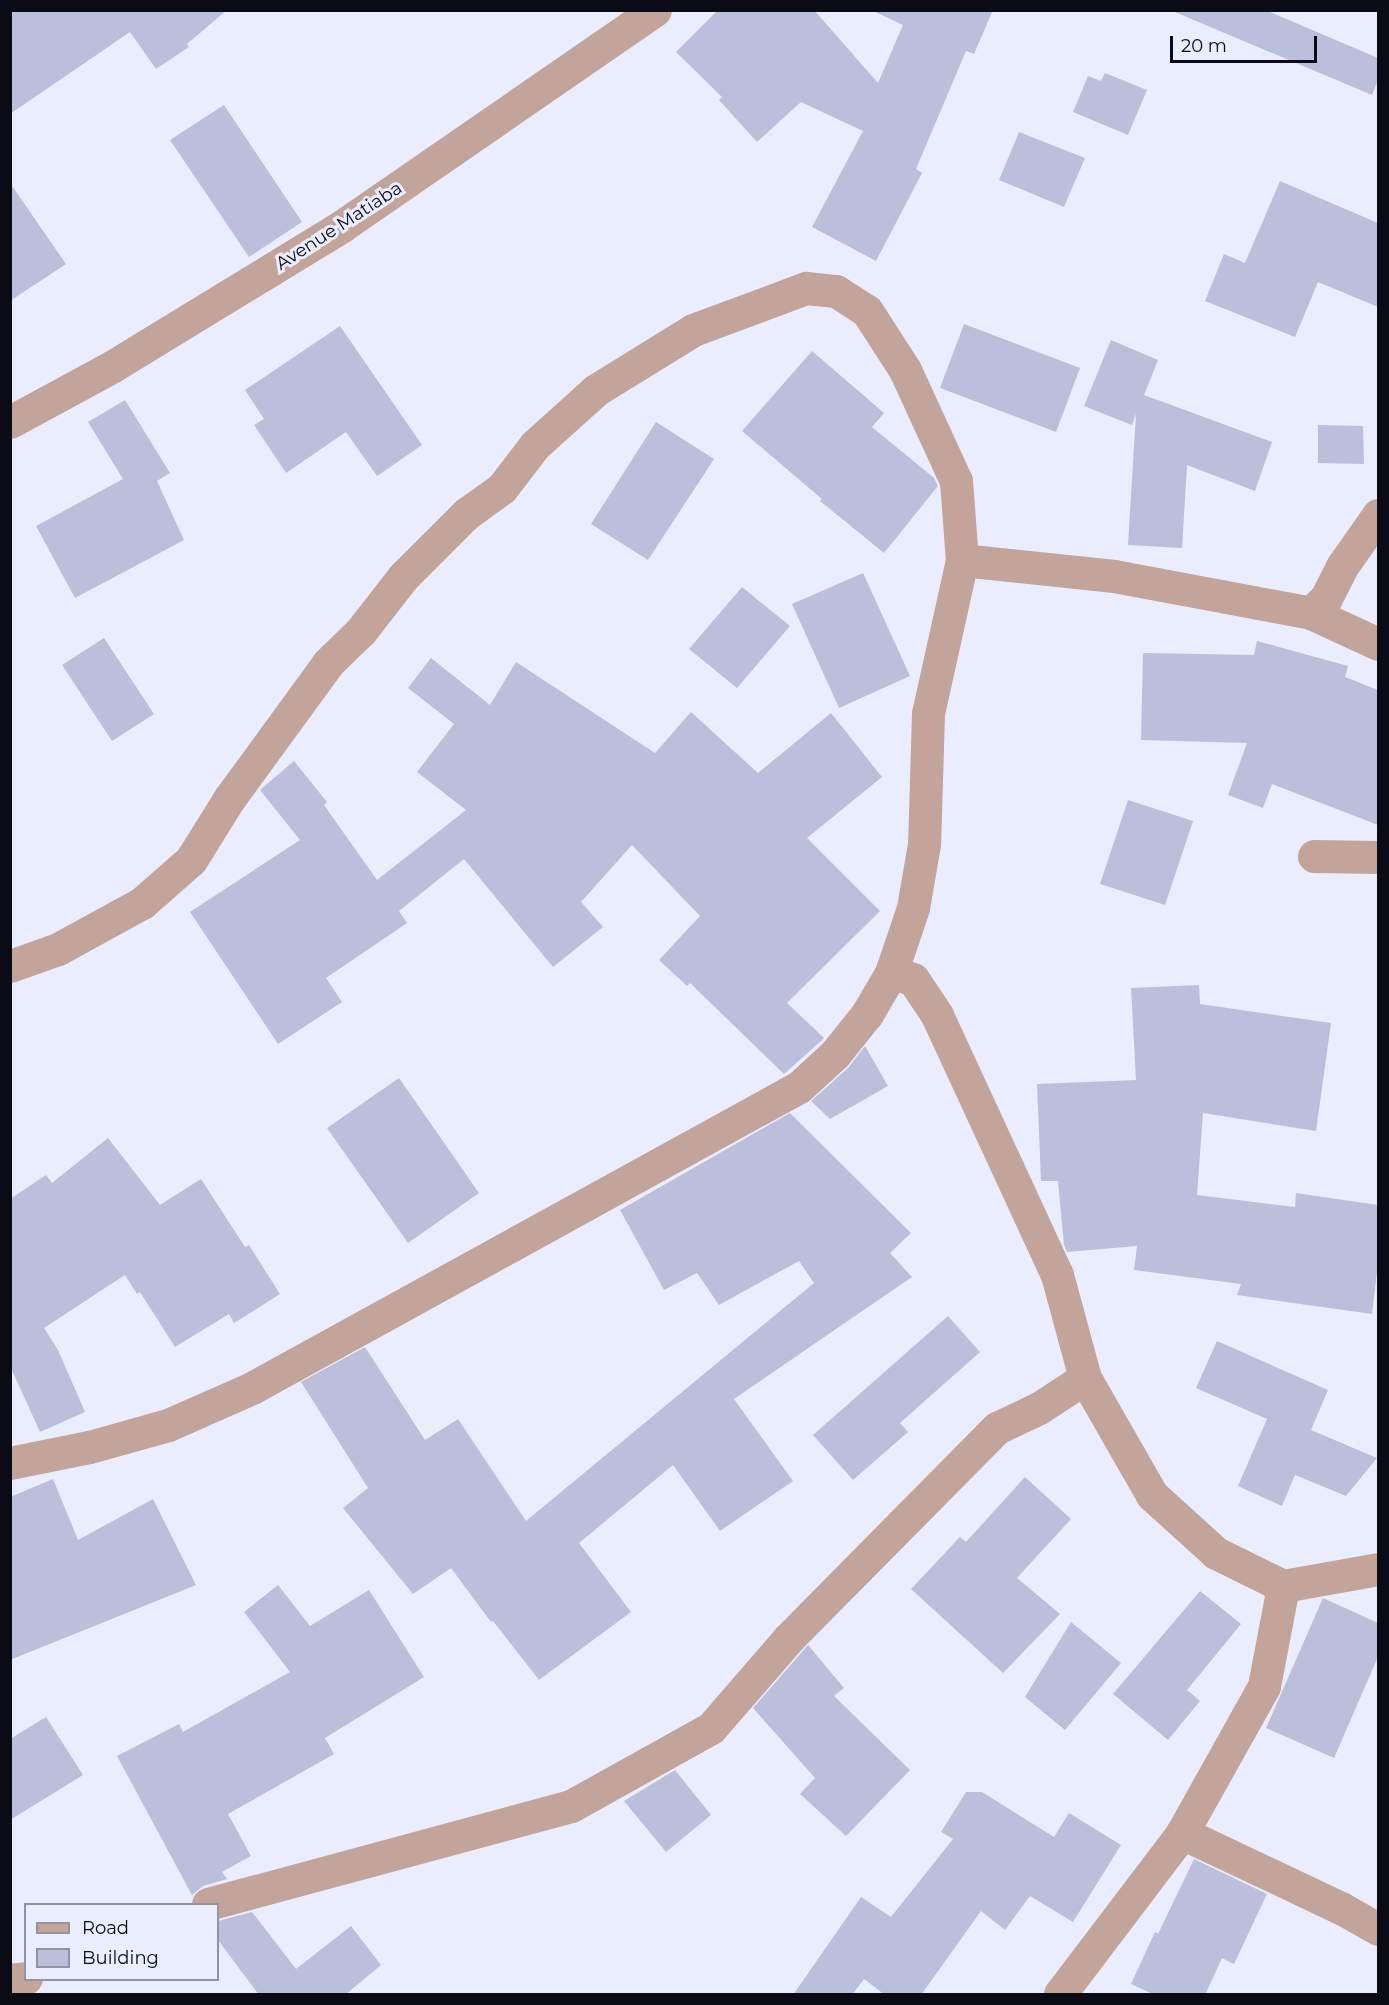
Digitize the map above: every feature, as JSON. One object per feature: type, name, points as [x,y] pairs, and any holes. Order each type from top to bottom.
[{"type":"street","name":"Avenue Matiaba","points":[[10,422],[113,366],[342,226],[655,10]]},
{"type":"street","points":[[10,966],[58,949],[142,903],[191,860],[229,799],[328,663],[361,631],[403,577],[466,514],[502,488],[535,445],[596,390],[693,330],[806,288],[836,291],[867,311],[905,370],[956,481],[962,560],[928,713],[924,844],[913,908],[891,973],[867,1014],[835,1054],[800,1087],[252,1388],[168,1425],[89,1447],[10,1463]]},
{"type":"street","points":[[1311,613],[1326,598],[1343,565],[1378,515]]},
{"type":"street","points":[[962,560],[1114,576],[1311,613],[1378,644]]},
{"type":"street","points":[[1314,856],[1378,857]]},
{"type":"street","points":[[891,973],[913,979],[937,1015],[1057,1275],[1084,1378],[1152,1495],[1216,1553],[1283,1586],[1378,1569]]},
{"type":"street","points":[[215,1903],[571,1806],[711,1728],[788,1639],[997,1428],[1039,1408],[1084,1378]]},
{"type":"street","points":[[1060,1995],[1182,1833],[1264,1686],[1283,1586]]},
{"type":"street","points":[[1182,1833],[1341,1908],[1378,1929]]},
{"type":"building","points":[[10,10],[227,10],[187,44],[189,47],[156,69],[130,32],[10,114]]},
{"type":"building","points":[[718,10],[814,10],[878,83],[903,25],[871,10],[993,10],[974,54],[966,51],[916,169],[922,173],[876,261],[812,227],[863,131],[801,102],[757,142],[719,100],[722,97],[676,52]]},
{"type":"building","points":[[1170,10],[1265,10],[1378,58],[1378,80],[1372,95]]},
{"type":"building","points":[[1105,73],[1147,90],[1128,135],[1073,112],[1088,76],[1101,81]]},
{"type":"building","points":[[224,105],[302,222],[249,257],[170,140]]},
{"type":"building","points":[[1019,132],[1085,158],[1064,207],[999,180]]},
{"type":"building","points":[[1280,181],[1378,223],[1378,307],[1318,282],[1295,337],[1205,301],[1224,254],[1245,263]]},
{"type":"building","points":[[10,183],[66,264],[10,301]]},
{"type":"building","points":[[964,324],[1080,368],[1056,432],[940,388]]},
{"type":"building","points":[[340,326],[422,445],[377,476],[346,432],[286,473],[254,425],[264,419],[245,390]]},
{"type":"building","points":[[1111,340],[1158,360],[1144,395],[1272,442],[1255,491],[1187,465],[1182,548],[1128,545],[1136,414],[1132,425],[1084,406]]},
{"type":"building","points":[[812,351],[884,413],[872,427],[934,478],[938,486],[884,553],[820,501],[822,499],[742,431]]},
{"type":"building","points":[[125,400],[170,473],[157,481],[184,540],[75,598],[36,526],[123,479],[88,422]]},
{"type":"building","points":[[656,422],[714,459],[648,560],[591,524]]},
{"type":"building","points":[[1318,425],[1363,426],[1364,464],[1318,463]]},
{"type":"building","points":[[863,573],[910,676],[839,708],[792,604]]},
{"type":"building","points":[[742,587],[790,626],[737,688],[689,649]]},
{"type":"building","points":[[104,638],[154,714],[112,741],[62,665]]},
{"type":"building","points":[[1257,641],[1348,666],[1345,677],[1378,690],[1378,825],[1272,784],[1263,808],[1228,795],[1247,743],[1141,740],[1143,653],[1254,655]]},
{"type":"building","points":[[431,658],[490,705],[516,662],[655,753],[691,712],[758,773],[831,713],[882,777],[807,838],[880,911],[787,1003],[824,1038],[784,1074],[690,983],[687,986],[659,960],[700,916],[632,845],[581,902],[603,927],[553,967],[464,859],[399,911],[407,923],[326,978],[342,1002],[278,1044],[190,912],[300,840],[260,790],[294,761],[327,802],[324,805],[377,880],[466,810],[417,772],[454,724],[408,688]]},
{"type":"building","points":[[1128,800],[1193,821],[1165,905],[1100,884]]},
{"type":"building","points":[[1199,985],[1200,1004],[1331,1023],[1316,1131],[1203,1113],[1197,1195],[1295,1207],[1296,1193],[1378,1205],[1378,1263],[1372,1314],[1237,1295],[1241,1284],[1134,1270],[1137,1246],[1067,1252],[1064,1245],[1058,1181],[1041,1181],[1037,1084],[1136,1080],[1131,988]]},
{"type":"building","points":[[865,1046],[888,1086],[830,1119],[811,1101],[848,1068]]},
{"type":"building","points":[[399,1078],[479,1193],[408,1243],[327,1128]]},
{"type":"building","points":[[790,1113],[911,1233],[890,1253],[912,1277],[734,1399],[793,1481],[720,1531],[673,1465],[579,1543],[631,1612],[539,1680],[493,1621],[491,1622],[451,1568],[413,1594],[343,1508],[368,1488],[301,1382],[365,1347],[425,1440],[458,1419],[526,1521],[814,1283],[799,1261],[719,1305],[697,1273],[664,1290],[620,1210]]},
{"type":"building","points":[[108,1138],[160,1205],[201,1179],[245,1247],[249,1245],[280,1294],[234,1323],[229,1314],[175,1347],[140,1292],[137,1294],[125,1275],[44,1328],[58,1350],[85,1412],[40,1432],[10,1366],[10,1199],[46,1175],[52,1183]]},
{"type":"building","points":[[948,1316],[980,1352],[900,1423],[908,1432],[853,1480],[813,1435]]},
{"type":"building","points":[[1217,1341],[1328,1390],[1311,1430],[1377,1458],[1346,1496],[1295,1475],[1282,1506],[1238,1486],[1267,1419],[1196,1388]]},
{"type":"building","points":[[1025,1477],[1071,1519],[1017,1578],[1060,1614],[1003,1673],[911,1589],[960,1537],[966,1542]]},
{"type":"building","points":[[53,1479],[78,1540],[153,1499],[196,1585],[10,1660],[10,1497]]},
{"type":"building","points":[[278,1585],[310,1626],[369,1590],[424,1677],[325,1738],[334,1754],[228,1814],[251,1856],[222,1872],[227,1879],[203,1886],[192,1895],[117,1756],[179,1724],[183,1732],[290,1672],[244,1612]]},
{"type":"building","points":[[1200,1591],[1241,1624],[1187,1690],[1200,1701],[1168,1740],[1113,1694]]},
{"type":"building","points":[[1323,1598],[1378,1623],[1378,1657],[1334,1758],[1266,1728]]},
{"type":"building","points":[[1071,1622],[1121,1663],[1065,1730],[1025,1697]]},
{"type":"building","points":[[808,1645],[844,1688],[834,1696],[910,1770],[846,1836],[800,1794],[815,1778],[753,1708]]},
{"type":"building","points":[[46,1717],[83,1775],[10,1820],[10,1739]]},
{"type":"building","points":[[675,1770],[711,1815],[666,1852],[624,1801]]},
{"type":"building","points":[[966,1792],[982,1792],[1054,1837],[1069,1813],[1121,1845],[1073,1922],[1030,1896],[1005,1930],[981,1911],[921,1995],[885,1995],[864,1979],[852,1995],[793,1995],[861,1897],[891,1917],[953,1839],[941,1832]]},
{"type":"building","points":[[1194,1859],[1267,1894],[1234,1964],[1222,1958],[1205,1995],[1155,1995],[1131,1984],[1155,1932],[1158,1934]]},
{"type":"building","points":[[252,1912],[296,1969],[351,1926],[381,1965],[345,1995],[259,1995],[219,1941],[219,1921]]}]
